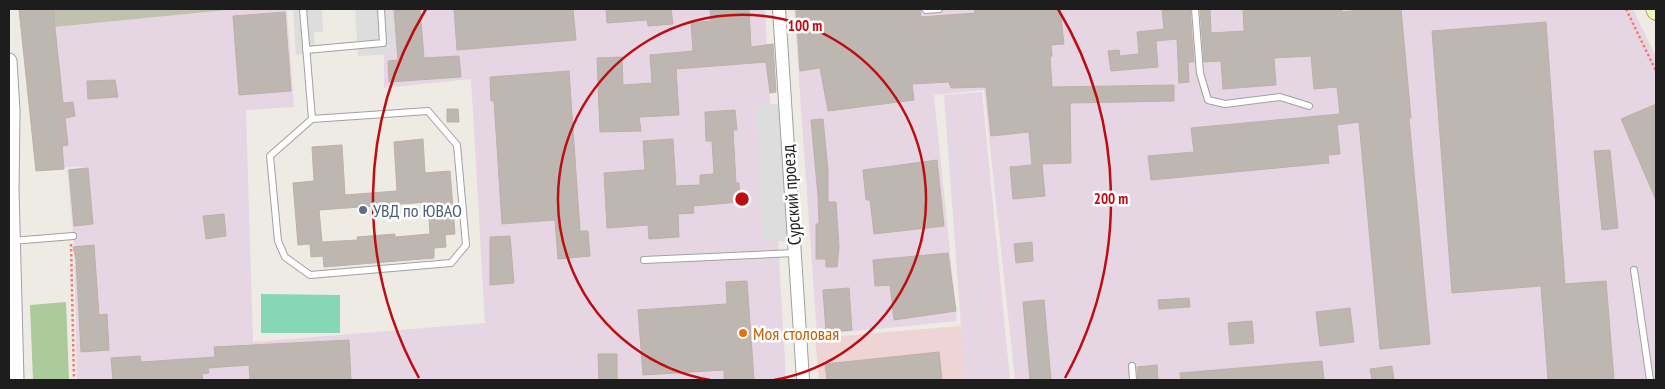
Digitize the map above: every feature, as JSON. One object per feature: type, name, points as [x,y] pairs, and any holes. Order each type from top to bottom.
[{"type":"street","name":"Сурский проезд","points":[[779,9],[803,380]]},
{"type":"street","points":[[9,61],[12,111],[10,189],[16,380]]},
{"type":"lane","points":[[302,9],[312,119]]},
{"type":"lane","points":[[306,50],[383,43],[381,9]]},
{"type":"lane","points":[[925,9],[940,9]]},
{"type":"lane","points":[[1195,9],[1200,73],[1208,100],[1225,104],[1280,97],[1309,106]]},
{"type":"lane","points":[[428,111],[458,145],[466,245],[451,263],[310,275],[284,257],[278,241],[270,156],[312,119],[428,111]]},
{"type":"lane","points":[[12,241],[72,236]]},
{"type":"lane","points":[[644,260],[795,253]]},
{"type":"lane","points":[[1634,270],[1650,380]]},
{"type":"lane","points":[[1132,366],[1133,380]]},
{"type":"path","points":[[1626,9],[1656,72]]},
{"type":"path","points":[[72,236],[74,380]]},
{"type":"shaded area","points":[[19,9],[53,9],[56,27],[238,9],[287,9],[294,107],[246,110],[253,342],[485,323],[471,79],[384,88],[384,9],[765,9],[786,380],[77,380],[74,243],[67,169],[81,168],[81,166],[36,171]]},
{"type":"shaded area","points":[[53,9],[238,9],[55,27]]},
{"type":"shaded area","points":[[293,9],[322,9],[323,32],[314,32],[315,53],[296,55]]},
{"type":"shaded area","points":[[355,9],[392,9],[395,54],[358,56]]},
{"type":"shaded area","points":[[794,9],[1633,9],[1656,57],[1656,380],[1015,380],[984,90],[934,95],[957,321],[817,335]]},
{"type":"shaded area","points":[[982,92],[1010,380],[965,380],[944,95]]},
{"type":"shaded area","points":[[781,104],[788,241],[762,242],[756,105]]},
{"type":"shaded area","points":[[961,326],[965,380],[819,380],[815,338]]},
{"type":"green space","points":[[261,294],[340,295],[340,333],[261,333]]},
{"type":"green space","points":[[66,302],[69,380],[33,380],[30,305]]},
{"type":"building","points":[[19,9],[53,9],[63,103],[73,102],[75,116],[65,118],[68,145],[62,146],[64,169],[36,171]]},
{"type":"building","points":[[394,9],[420,9],[424,58],[459,56],[461,77],[389,82],[388,61],[398,60]]},
{"type":"building","points":[[454,9],[573,9],[576,40],[457,50]]},
{"type":"building","points":[[606,9],[671,9],[673,24],[648,26],[647,20],[607,23]]},
{"type":"building","points":[[710,9],[749,9],[751,47],[773,44],[776,92],[770,93],[766,62],[676,69],[679,115],[639,117],[641,131],[600,132],[597,58],[622,57],[623,85],[652,83],[650,55],[693,51],[691,23],[711,21]]},
{"type":"building","points":[[796,9],[920,9],[921,17],[975,13],[974,9],[1060,9],[1064,44],[1051,45],[1052,87],[1174,85],[1174,101],[1070,103],[1071,163],[1042,164],[1045,196],[1013,199],[1010,167],[1032,165],[1029,132],[991,136],[986,87],[951,88],[949,82],[912,84],[914,100],[828,111],[820,68],[800,71]]},
{"type":"building","points":[[1162,9],[1190,9],[1194,62],[1188,62],[1189,82],[1179,83],[1177,39],[1156,41],[1158,67],[1111,71],[1108,51],[1119,50],[1120,56],[1139,54],[1137,32],[1164,29]]},
{"type":"building","points":[[1200,9],[1210,9],[1211,33],[1244,31],[1243,9],[1342,9],[1342,12],[1370,9],[1401,9],[1430,344],[1380,349],[1359,122],[1337,125],[1340,154],[1328,155],[1329,163],[1151,180],[1148,156],[1194,152],[1191,128],[1340,114],[1337,87],[1314,89],[1311,56],[1274,58],[1276,85],[1223,89],[1221,61],[1204,62]]},
{"type":"building","points":[[285,12],[291,91],[239,95],[233,16]]},
{"type":"building","points":[[1546,22],[1565,284],[1606,281],[1614,380],[1548,380],[1541,286],[1452,293],[1432,31]]},
{"type":"building","points":[[569,71],[580,231],[588,231],[590,256],[558,259],[555,220],[502,224],[494,101],[491,101],[490,77]]},
{"type":"building","points":[[115,80],[118,97],[88,99],[87,81]]},
{"type":"building","points":[[1656,104],[1656,200],[1621,119]]},
{"type":"building","points":[[447,109],[458,109],[459,122],[447,122]]},
{"type":"building","points":[[735,110],[737,130],[733,130],[736,183],[739,183],[740,202],[693,206],[694,213],[678,214],[679,237],[649,239],[648,225],[607,228],[604,173],[645,170],[643,141],[673,139],[676,186],[700,185],[700,175],[714,174],[712,141],[706,141],[705,112]]},
{"type":"building","points":[[823,119],[828,170],[828,202],[836,202],[839,247],[837,267],[826,267],[826,259],[816,259],[816,224],[819,224],[818,196],[811,120]]},
{"type":"building","points":[[423,139],[425,173],[450,171],[455,234],[445,235],[446,247],[434,248],[434,258],[324,267],[323,256],[311,257],[310,244],[298,245],[293,183],[314,181],[312,147],[342,145],[345,195],[397,191],[394,142]],"holes":[[[428,202],[430,234],[395,237],[395,234],[357,237],[358,240],[322,242],[319,210]]]},
{"type":"building","points":[[1610,150],[1618,228],[1602,230],[1594,151]]},
{"type":"building","points":[[937,160],[944,226],[874,234],[870,200],[866,200],[863,170]]},
{"type":"building","points":[[88,168],[93,224],[74,226],[69,170]]},
{"type":"building","points":[[224,214],[226,236],[206,239],[203,216]]},
{"type":"building","points":[[510,236],[514,283],[490,285],[490,237]]},
{"type":"building","points":[[1032,242],[1033,261],[1016,263],[1014,244]]},
{"type":"building","points":[[94,245],[99,315],[107,314],[109,350],[81,352],[76,259],[73,247]]},
{"type":"building","points":[[948,253],[956,311],[894,320],[890,285],[875,286],[873,260]]},
{"type":"building","points":[[747,281],[754,380],[724,380],[724,370],[643,375],[638,310],[727,304],[726,282]]},
{"type":"building","points":[[849,288],[852,330],[826,332],[823,290]]},
{"type":"building","points":[[1189,298],[1190,307],[1159,309],[1158,300]]},
{"type":"building","points":[[1044,300],[1051,380],[1030,380],[1023,302]]},
{"type":"building","points":[[1350,308],[1354,342],[1320,346],[1316,312]]},
{"type":"building","points":[[1252,321],[1254,343],[1230,345],[1228,323]]},
{"type":"building","points":[[349,340],[351,380],[250,380],[249,365],[208,368],[209,373],[202,374],[203,380],[113,380],[111,358],[140,356],[141,362],[215,357],[214,347]]},
{"type":"building","points":[[939,352],[942,380],[827,380],[825,364]]},
{"type":"building","points":[[598,354],[617,354],[617,380],[599,380]]},
{"type":"building","points":[[1322,361],[1324,380],[1181,380],[1180,373]]},
{"type":"building","points":[[1157,365],[1158,380],[1138,380],[1137,367]]},
{"type":"building","points":[[1392,366],[1394,380],[1372,380],[1370,369]]},
{"type":"place","name":"УВД по ЮВАО","points":[[363,210]]},
{"type":"place","name":"Моя столовая","points":[[743,333]]}]
